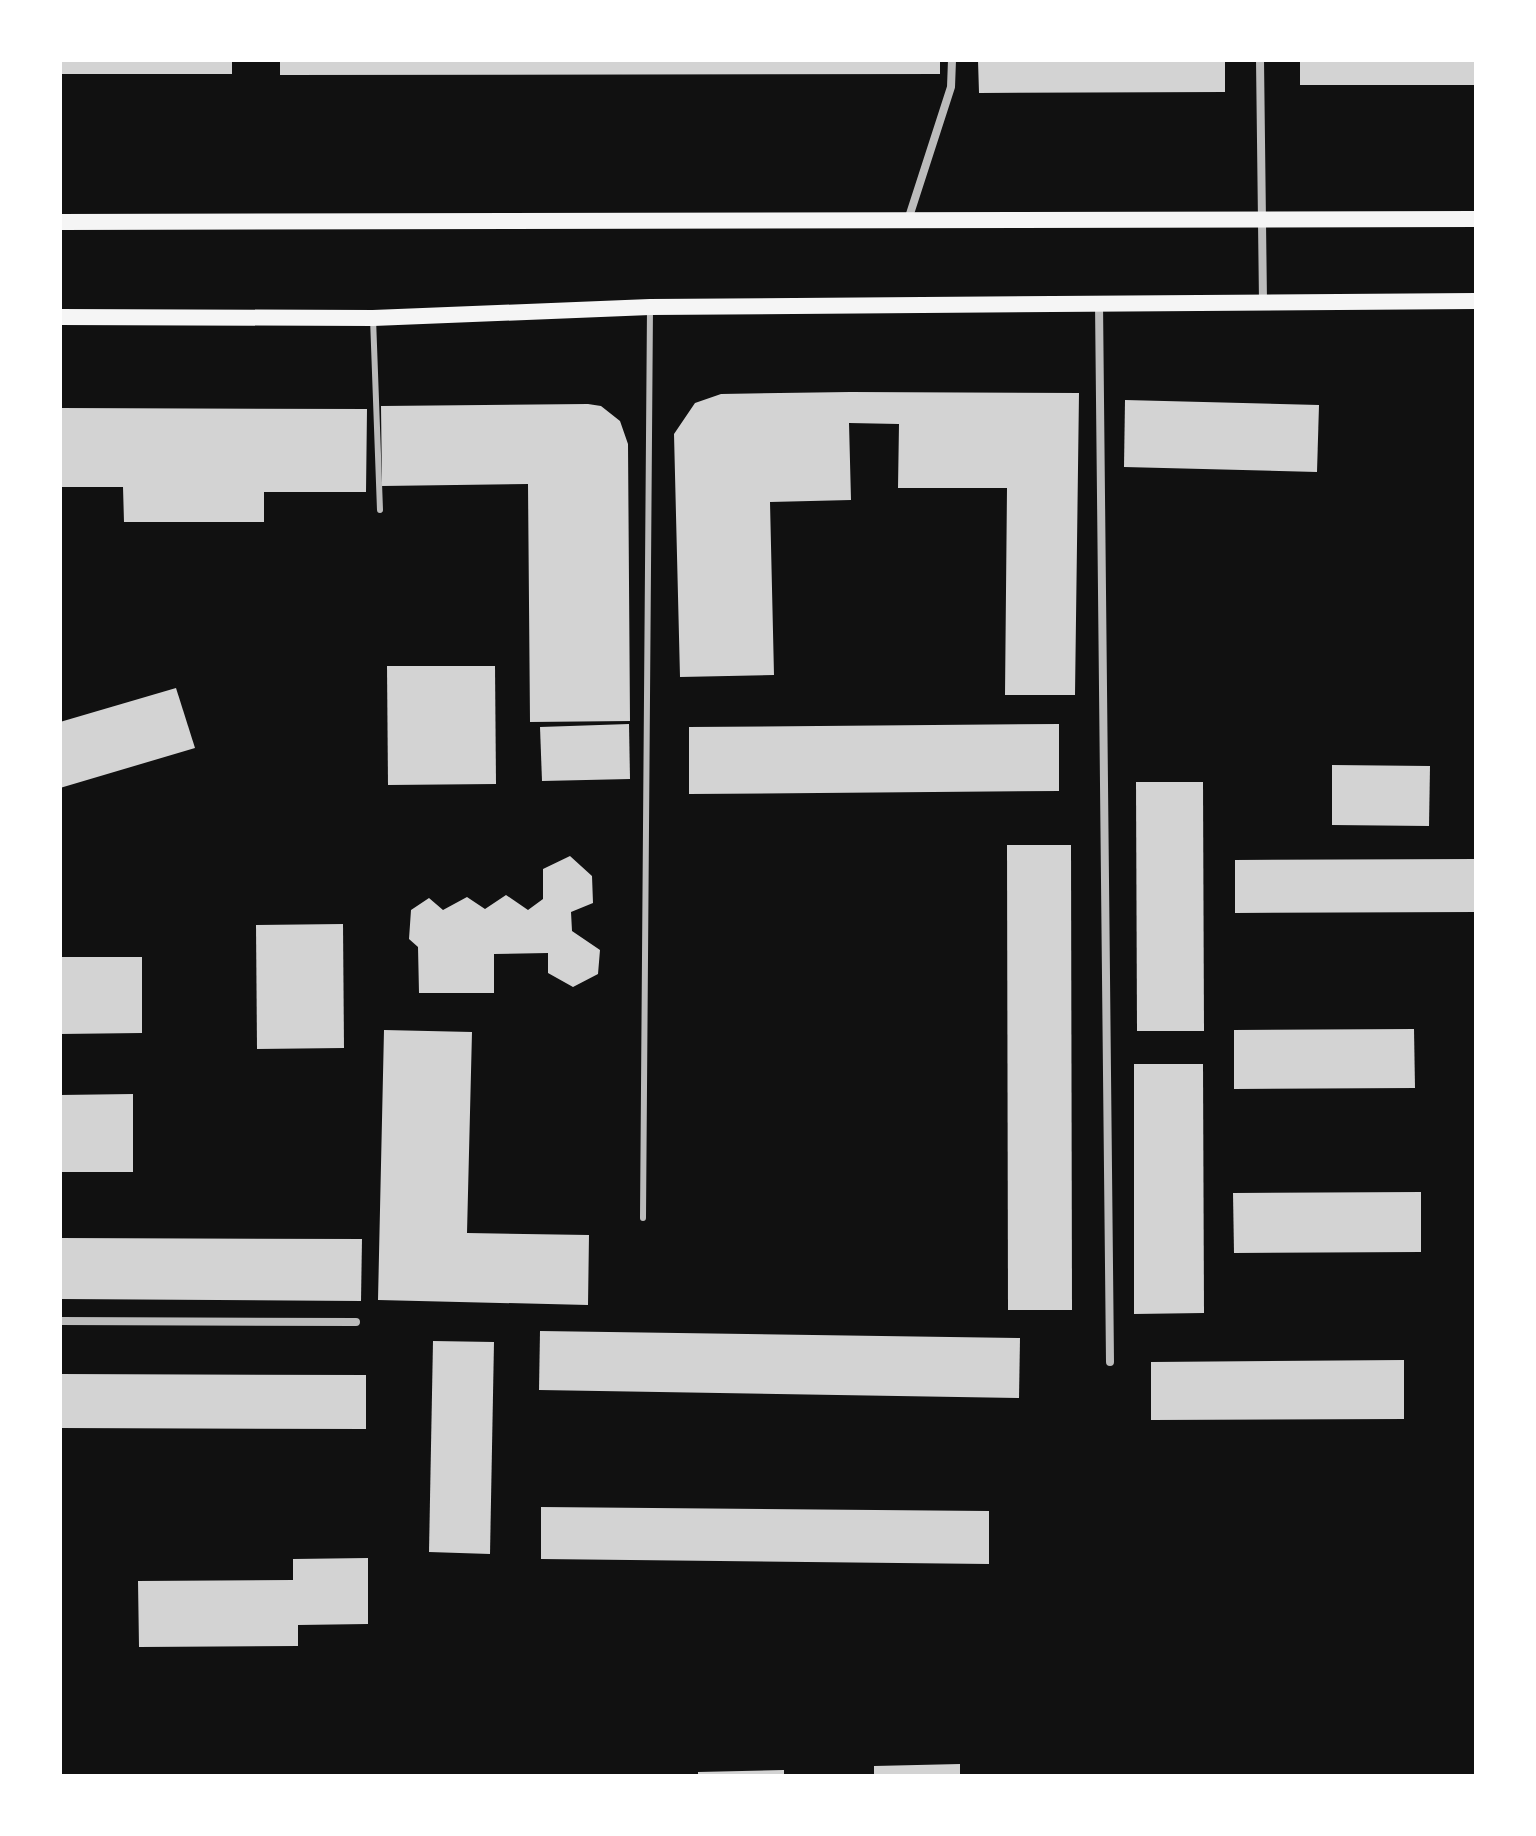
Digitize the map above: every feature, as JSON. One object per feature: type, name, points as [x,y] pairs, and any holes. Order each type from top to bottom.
[{"type":"main road","points":[[60,222],[1476,219]]},
{"type":"main road","points":[[60,317],[373,318],[650,307],[1476,301]]},
{"type":"street","points":[[908,220],[951,87],[952,60]]},
{"type":"street","points":[[1260,60],[1263,302]]},
{"type":"street","points":[[1099,302],[1110,1362]]},
{"type":"street","points":[[60,1321],[356,1322]]},
{"type":"lane","points":[[643,1218],[650,307]]},
{"type":"lane","points":[[373,318],[380,510]]},
{"type":"building","points":[[60,60],[232,60],[232,74],[60,74]]},
{"type":"building","points":[[280,60],[940,60],[940,74],[280,75]]},
{"type":"building","points":[[978,60],[1225,60],[1225,92],[979,93]]},
{"type":"building","points":[[1300,60],[1476,60],[1476,85],[1300,85]]},
{"type":"building","points":[[1079,393],[1075,695],[1005,695],[1007,488],[898,488],[899,424],[849,423],[851,500],[770,502],[774,675],[680,677],[674,434],[695,403],[721,394]]},
{"type":"building","points":[[1125,400],[1319,405],[1317,472],[1124,467]]},
{"type":"building","points":[[381,406],[601,406],[620,421],[628,444],[630,721],[530,722],[528,484],[382,486]]},
{"type":"building","points":[[60,408],[367,409],[366,492],[264,492],[264,522],[124,522],[123,487],[60,487]]},
{"type":"building","points":[[387,666],[495,666],[496,784],[388,785]]},
{"type":"building","points":[[176,688],[195,748],[60,788],[60,722]]},
{"type":"building","points":[[629,724],[630,779],[542,781],[540,727]]},
{"type":"building","points":[[1059,724],[1059,791],[689,794],[689,727]]},
{"type":"building","points":[[1332,765],[1430,766],[1429,826],[1332,825]]},
{"type":"building","points":[[1136,782],[1203,782],[1204,1031],[1137,1031]]},
{"type":"building","points":[[1007,845],[1071,845],[1072,1310],[1008,1310]]},
{"type":"building","points":[[570,856],[592,876],[593,903],[571,912],[572,931],[600,950],[598,974],[573,987],[548,973],[548,953],[494,954],[494,993],[419,993],[418,947],[409,939],[411,910],[429,898],[443,910],[467,897],[485,909],[506,895],[528,910],[543,899],[543,869]]},
{"type":"building","points":[[1476,859],[1476,912],[1235,913],[1235,860]]},
{"type":"building","points":[[343,924],[344,1048],[257,1049],[256,925]]},
{"type":"building","points":[[60,957],[142,957],[142,1033],[60,1034]]},
{"type":"building","points":[[1414,1029],[1415,1088],[1234,1089],[1234,1030]]},
{"type":"building","points":[[384,1030],[472,1032],[467,1233],[589,1235],[588,1305],[378,1300]]},
{"type":"building","points":[[1134,1064],[1203,1064],[1204,1313],[1134,1314]]},
{"type":"building","points":[[133,1094],[133,1172],[60,1172],[60,1095]]},
{"type":"building","points":[[1421,1192],[1421,1252],[1234,1253],[1233,1193]]},
{"type":"building","points":[[60,1238],[362,1239],[361,1301],[60,1299]]},
{"type":"building","points":[[540,1331],[1020,1338],[1019,1398],[539,1390]]},
{"type":"building","points":[[433,1341],[494,1342],[490,1554],[429,1552]]},
{"type":"building","points":[[1404,1360],[1404,1419],[1151,1420],[1151,1362]]},
{"type":"building","points":[[60,1374],[366,1375],[366,1429],[60,1428]]},
{"type":"building","points":[[541,1507],[989,1511],[989,1564],[541,1559]]},
{"type":"building","points":[[368,1558],[368,1624],[298,1625],[298,1646],[139,1647],[138,1581],[293,1580],[293,1559]]},
{"type":"building","points":[[960,1764],[960,1776],[874,1776],[874,1766]]},
{"type":"building","points":[[784,1770],[784,1776],[698,1776],[698,1772]]}]
